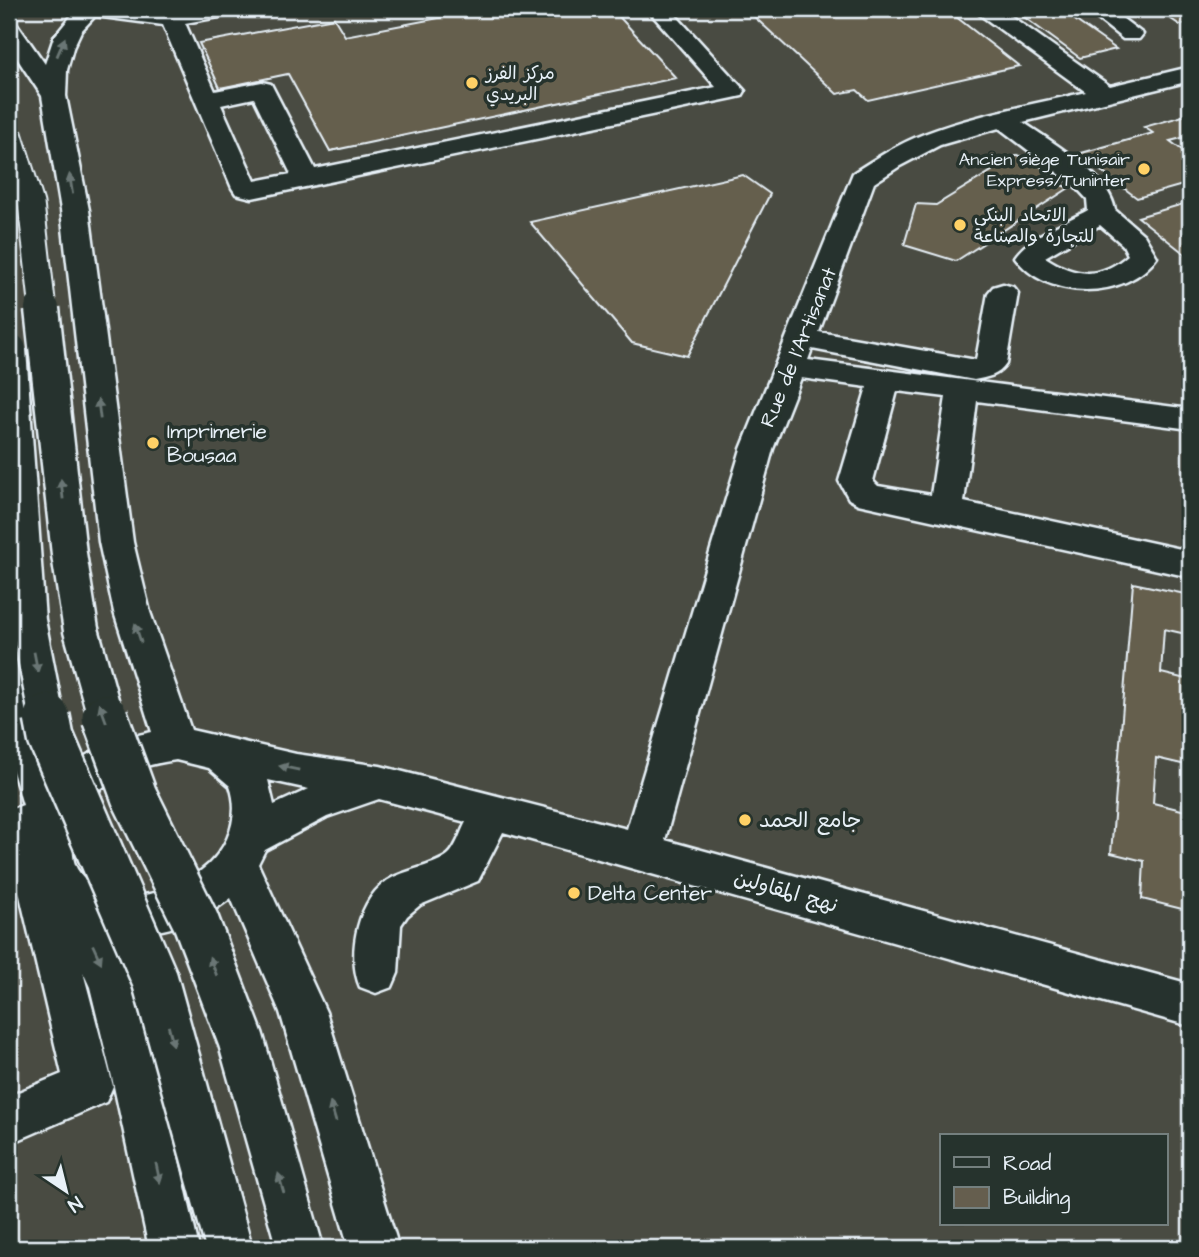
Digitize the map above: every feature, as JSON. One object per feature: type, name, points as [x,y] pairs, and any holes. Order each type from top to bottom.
[{"type":"street","points":[[9,22],[22,9]]},
{"type":"street","points":[[196,748],[132,612],[116,542],[75,210],[54,96],[57,53],[67,32],[90,9],[172,19],[228,9]]},
{"type":"street","points":[[172,19],[245,188],[252,190],[733,91],[658,9]]},
{"type":"street","points":[[987,9],[1105,94]]},
{"type":"street","points":[[1096,9],[1131,34]]},
{"type":"street","points":[[9,29],[54,96]]},
{"type":"street","name":"Rue de l'Artisanat","points":[[641,850],[757,449],[862,179],[891,160],[931,140],[1003,119],[1190,74]]},
{"type":"street","points":[[207,100],[262,89],[307,178]]},
{"type":"street","points":[[1003,119],[1084,180],[1100,197],[1102,213]]},
{"type":"street","points":[[9,134],[31,204],[69,554],[81,630],[99,701],[134,796],[196,922],[242,1040],[300,1248]]},
{"type":"street","points":[[796,352],[974,370],[986,368],[991,364],[1003,293]]},
{"type":"street","points":[[9,350],[29,621],[51,738],[155,980],[229,1248]]},
{"type":"street","points":[[796,352],[885,379],[1190,419]]},
{"type":"street","points":[[885,379],[856,481],[861,491],[870,496],[946,510],[1190,564]]},
{"type":"street","points":[[946,510],[963,389]]},
{"type":"street","points":[[9,674],[15,740],[30,830]]},
{"type":"street","points":[[30,830],[60,809],[76,787],[97,769],[122,755],[149,746],[196,748],[237,765],[251,786],[257,810],[245,850],[303,1012],[374,1248]]},
{"type":"street","name":"نهج المقاولين","points":[[196,748],[296,770],[380,783],[641,850],[1190,1005]]},
{"type":"street","points":[[68,892],[101,910],[121,914],[153,913],[195,898],[214,886],[245,850],[314,804],[380,783]]},
{"type":"street","points":[[376,973],[380,921],[392,903],[405,892],[463,868],[493,812]]},
{"type":"street","points":[[9,1120],[89,1086],[23,822],[50,854],[56,875],[68,892],[112,986],[136,1077],[174,1248]]},
{"type":"shaded area","points":[[9,9],[1190,9],[1190,1248],[9,1248]]},
{"type":"building","name":"مركز الفرز البريدي","points":[[486,9],[612,9],[676,78],[330,151],[288,74],[220,88],[199,43],[334,18],[345,36]]},
{"type":"building","points":[[746,9],[946,9],[1019,66],[868,100],[857,90],[837,94]]},
{"type":"building","points":[[1013,9],[1059,9],[1116,49],[1080,58]]},
{"type":"building","points":[[1156,9],[1190,9],[1190,23],[1180,25]]},
{"type":"building","name":"Ancien siège Tunisair Express/Tuninter","points":[[1190,114],[1190,136],[1170,141],[1190,156],[1190,183],[1137,198],[1078,154],[1153,133],[1144,127]]},
{"type":"building","name":"الاتحاد البنكي للتجارة والصناعة","points":[[1018,155],[1055,174],[1046,179],[1069,188],[956,261],[904,245],[916,204],[936,205]]},
{"type":"building","points":[[743,175],[770,194],[687,356],[632,343],[530,222]]},
{"type":"building","points":[[1190,202],[1190,258],[1138,217]]},
{"type":"building","points":[[1133,583],[1190,595],[1190,635],[1164,629],[1161,673],[1190,680],[1190,766],[1156,758],[1153,803],[1190,812],[1190,911],[1142,899],[1144,861],[1111,853]]},
{"type":"place","name":"مركز الفرز البريدي","points":[[472,83]]},
{"type":"place","name":"Ancien siège Tunisair Express/Tuninter","points":[[1144,169]]},
{"type":"place","name":"الاتحاد البنكي للتجارة والصناعة","points":[[960,225]]},
{"type":"place","name":"Imprimerie Bousaa","points":[[153,443]]},
{"type":"place","name":"جامع الحمد","points":[[745,820]]},
{"type":"place","name":"Delta Center","points":[[574,893]]}]
